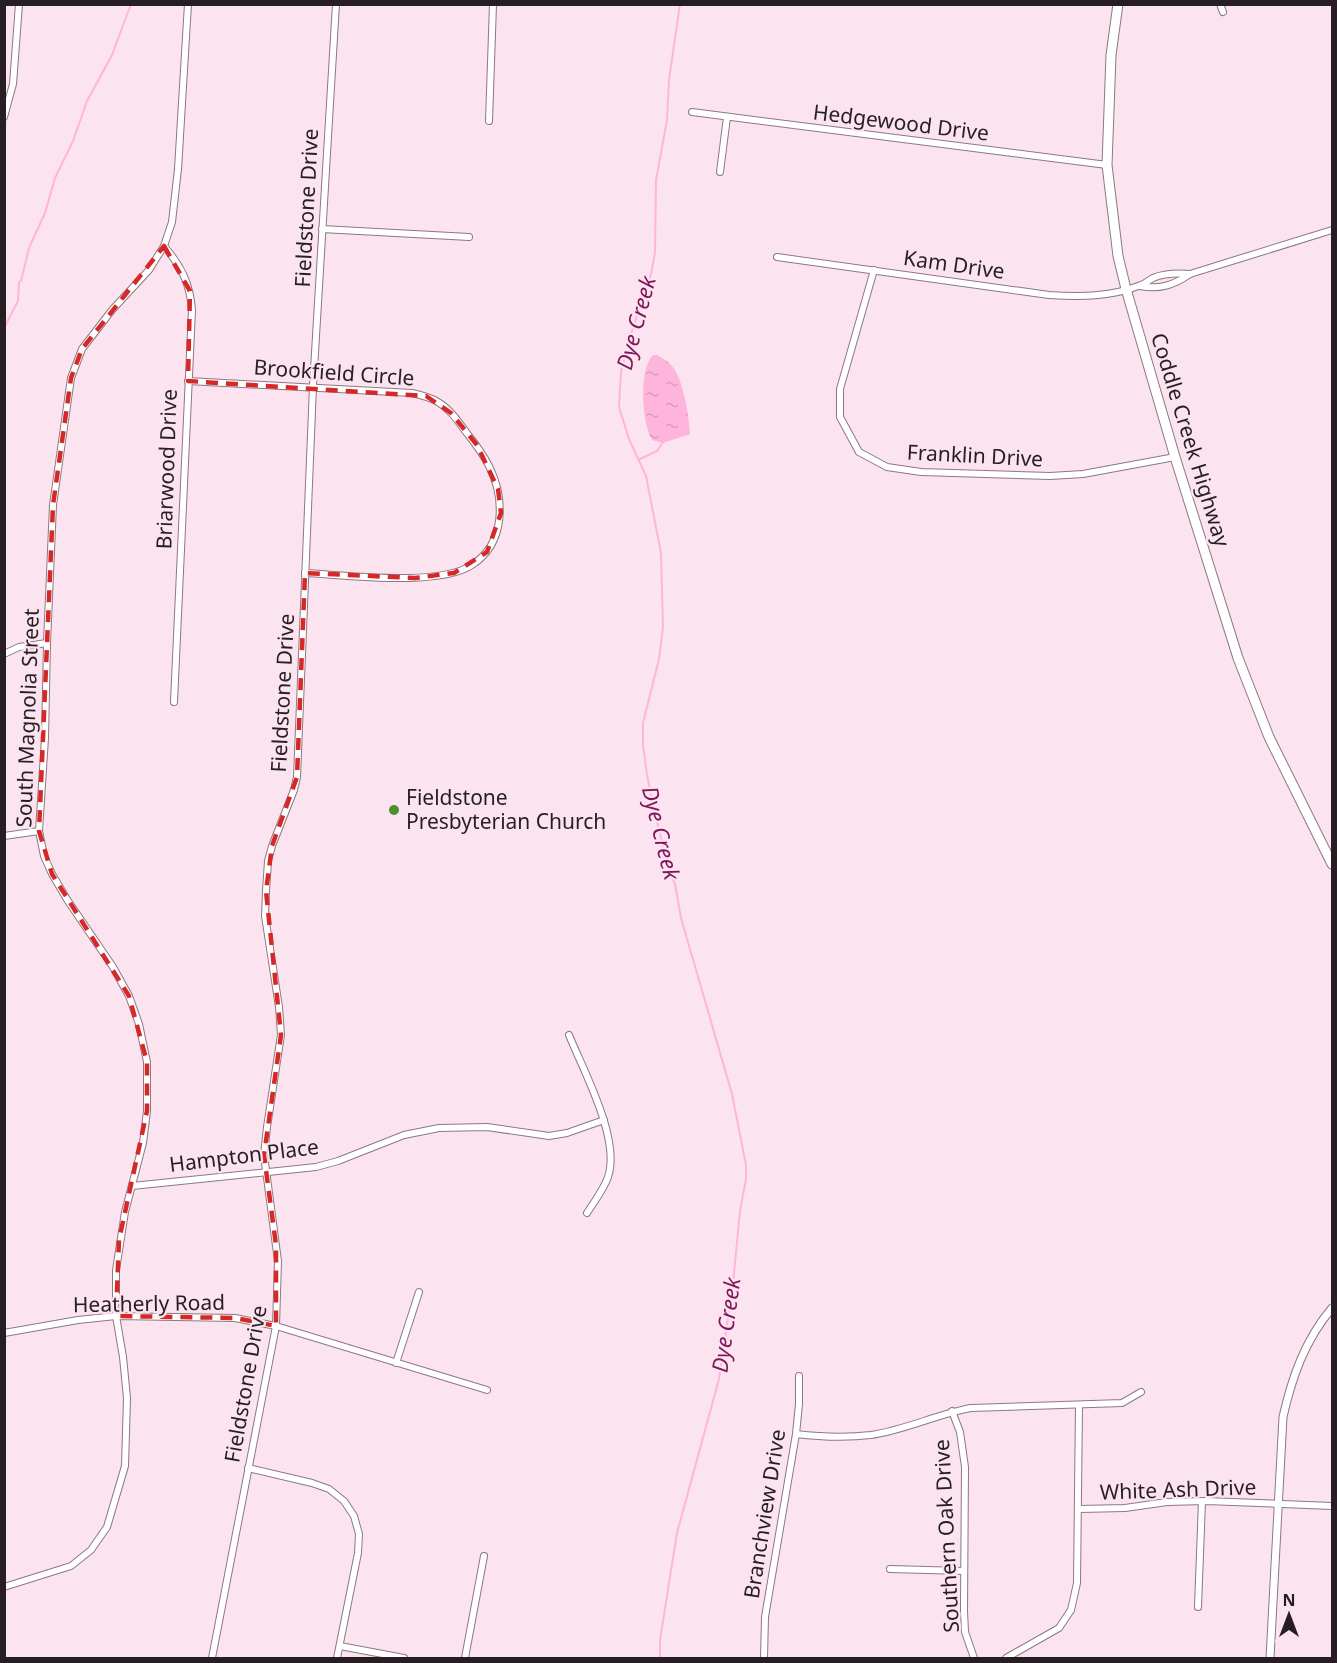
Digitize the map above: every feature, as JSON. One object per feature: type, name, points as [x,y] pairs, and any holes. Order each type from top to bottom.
[{"type":"main road","name":"Coddle Creek Highway","points":[[1118,4],[1111,55],[1107,165],[1118,256],[1126,289],[1175,457],[1242,668],[1269,737],[1332,864]]},
{"type":"street","points":[[4,117],[13,84],[19,4]]},
{"type":"street","name":"South Magnolia Street","points":[[4,1587],[71,1566],[91,1550],[107,1527],[125,1466],[126,1388],[116,1316],[116,1270],[119,1240],[143,1143],[147,1111],[147,1062],[139,1024],[129,996],[113,967],[52,874],[44,856],[39,831],[45,738],[46,643],[53,505],[70,378],[82,349],[112,310],[149,270],[164,246],[172,222],[175,207],[188,4]]},
{"type":"street","name":"Fieldstone Drive","points":[[212,1659],[276,1326],[278,1261],[266,1172],[265,1140],[281,1035],[265,916],[266,891],[268,861],[272,846],[297,777],[313,386],[336,4]]},
{"type":"street","points":[[489,121],[493,4]]},
{"type":"street","points":[[1220,4],[1223,12]]},
{"type":"street","name":"Hedgewood Drive","points":[[692,112],[1107,165]]},
{"type":"street","points":[[720,172],[727,117]]},
{"type":"street","points":[[322,229],[469,237]]},
{"type":"street","points":[[1140,286],[1154,289],[1178,282],[1190,274],[1332,230]]},
{"type":"street","name":"Briarwood Drive","points":[[164,246],[184,274],[190,291],[192,310],[174,702]]},
{"type":"street","name":"Kam Drive","points":[[777,257],[1049,295],[1083,297],[1105,295],[1140,286]]},
{"type":"street","name":"Franklin Drive","points":[[874,270],[840,389],[840,417],[859,452],[887,467],[921,472],[1050,476],[1083,474],[1175,457]]},
{"type":"street","points":[[1140,286],[1153,278],[1175,273],[1190,274]]},
{"type":"street","name":"Brookfield Circle","points":[[188,381],[313,386],[426,396],[440,403],[451,413],[477,445],[498,489],[501,513],[497,535],[487,552],[472,565],[454,573],[415,578],[305,573]]},
{"type":"street","points":[[4,654],[19,647],[46,643]]},
{"type":"street","points":[[4,836],[39,831]]},
{"type":"street","points":[[568,1035],[604,1120],[609,1139],[611,1158],[608,1177],[587,1213]]},
{"type":"street","name":"Hampton Place","points":[[132,1186],[316,1167],[338,1161],[404,1135],[439,1128],[487,1127],[549,1136],[567,1133],[604,1120]]},
{"type":"street","points":[[396,1363],[419,1292]]},
{"type":"street","points":[[1270,1659],[1283,1417],[1291,1383],[1304,1350],[1332,1308]]},
{"type":"street","name":"Heatherly Road","points":[[4,1333],[116,1316],[236,1318],[276,1326],[487,1390]]},
{"type":"street","name":"Branchview Drive","points":[[764,1659],[765,1617],[796,1434],[799,1376]]},
{"type":"street","points":[[796,1434],[825,1437],[873,1435],[952,1411],[971,1408],[1122,1403],[1142,1392]]},
{"type":"street","points":[[1006,1659],[1059,1628],[1071,1610],[1077,1582],[1079,1405]]},
{"type":"street","name":"Southern Oak Drive","points":[[952,1411],[960,1432],[965,1467],[965,1632],[974,1659]]},
{"type":"street","points":[[248,1468],[329,1489],[344,1501],[354,1516],[359,1534],[358,1552],[337,1659]]},
{"type":"street","points":[[1198,1607],[1202,1501]]},
{"type":"street","name":"White Ash Drive","points":[[1079,1509],[1125,1508],[1167,1502],[1202,1501],[1332,1506]]},
{"type":"street","points":[[465,1659],[484,1556]]},
{"type":"street","points":[[890,1569],[964,1571]]},
{"type":"street","points":[[340,1646],[404,1659]]},
{"type":"highlighted area","points":[[164,246],[190,291],[188,381],[426,396],[451,413],[477,445],[498,489],[501,513],[487,552],[454,573],[415,578],[305,573],[297,777],[272,846],[266,891],[281,1035],[264,1155],[276,1245],[276,1326],[235,1318],[116,1316],[119,1240],[147,1111],[147,1062],[129,996],[52,874],[39,831],[53,505],[71,378],[82,349]]},
{"type":"water","points":[[653,355],[667,361],[680,380],[690,434],[663,443],[652,440],[644,410],[643,384],[648,362]]},
{"type":"waterway","points":[[4,328],[18,301],[19,282],[29,248],[45,213],[55,178],[73,141],[87,101],[112,55],[131,4]]},
{"type":"waterway","name":"Dye Creek","points":[[660,1658],[660,1640],[677,1533],[719,1379],[746,1179],[746,1165],[732,1094],[681,918],[675,884],[668,867],[647,775],[643,723],[659,659],[663,627],[661,553],[646,476],[629,439],[619,407],[621,372],[651,274],[655,253],[656,180],[667,120],[669,80],[680,4]]},
{"type":"waterway","points":[[640,459],[657,451],[663,442]]},
{"type":"place","name":"Fieldstone Presbyterian Church","points":[[394,810]]}]
